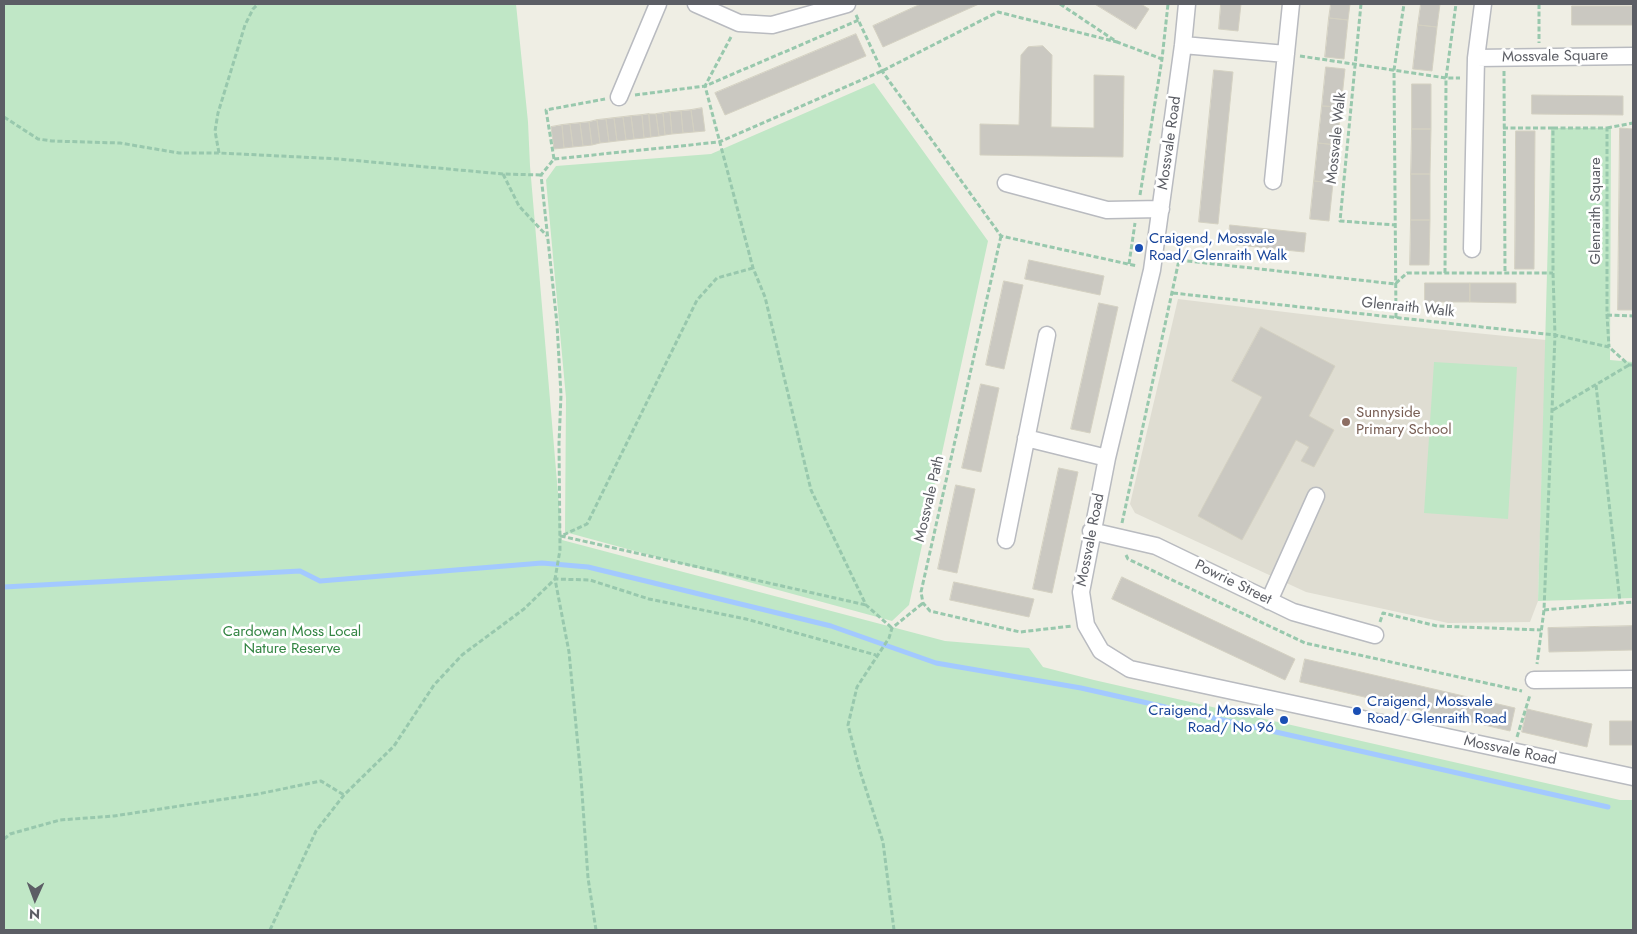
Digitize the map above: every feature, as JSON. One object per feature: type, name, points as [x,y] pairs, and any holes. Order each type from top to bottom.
[{"type":"street","points":[[619,97],[658,4]]},
{"type":"street","points":[[696,4],[738,23],[772,25],[851,8]]},
{"type":"street","name":"Mossvale Road","points":[[1187,4],[1152,270],[1106,458],[1080,592],[1086,625],[1101,652],[1130,669],[1633,778]]},
{"type":"street","points":[[1273,181],[1290,4]]},
{"type":"street","points":[[1472,249],[1476,58],[1483,4]]},
{"type":"street","points":[[1183,45],[1286,54]]},
{"type":"street","name":"Mossvale Square","points":[[1476,58],[1633,56]]},
{"type":"street","points":[[1006,183],[1107,210],[1160,209]]},
{"type":"street","points":[[1006,540],[1047,335]]},
{"type":"street","points":[[1026,438],[1106,458]]},
{"type":"street","points":[[1269,600],[1316,496]]},
{"type":"street","name":"Powrie Street","points":[[1091,531],[1156,546],[1293,612],[1375,635]]},
{"type":"street","points":[[1534,680],[1633,679]]},
{"type":"path","points":[[219,153],[215,131],[218,113],[246,25],[253,9],[258,4]]},
{"type":"path","points":[[1060,4],[1117,42]]},
{"type":"path","points":[[1129,264],[1162,59],[1168,4]]},
{"type":"path","name":"Mossvale Walk","points":[[1361,4],[1340,221],[1395,225]]},
{"type":"path","points":[[1396,318],[1394,70],[1404,4]]},
{"type":"path","points":[[1445,273],[1446,78],[1456,4]]},
{"type":"path","points":[[1538,4],[1539,57]]},
{"type":"path","points":[[851,8],[882,71],[1001,236],[1176,275],[1119,538],[1128,560],[1305,644],[1530,693],[1513,752]]},
{"type":"path","points":[[596,930],[588,878],[582,778],[569,652],[555,579],[560,550],[559,443],[561,395],[557,324],[541,175],[554,160],[719,142],[882,71],[998,12],[1117,42],[1162,59]]},
{"type":"path","points":[[554,160],[546,110],[619,97],[705,86],[858,20]]},
{"type":"path","points":[[738,23],[705,86],[719,142],[752,268],[765,297],[811,490],[866,604],[892,628]]},
{"type":"path","points":[[1286,54],[1446,78],[1476,79]]},
{"type":"path","points":[[1504,57],[1505,273]]},
{"type":"path","points":[[4,117],[38,139],[52,141],[120,143],[179,153],[339,159],[503,174],[541,175]]},
{"type":"path","points":[[1503,128],[1607,128],[1633,123]]},
{"type":"path","points":[[1534,680],[1544,610],[1555,335],[1553,273],[1554,128]]},
{"type":"path","name":"Glenraith Square","points":[[1607,128],[1608,347]]},
{"type":"path","points":[[503,174],[519,206],[547,236]]},
{"type":"path","name":"Mossvale Path","points":[[923,603],[921,592],[1001,236]]},
{"type":"path","name":"Glenraith Walk","points":[[1176,275],[1179,260],[1395,284],[1407,273],[1553,273]]},
{"type":"path","points":[[560,536],[587,524],[698,300],[717,278],[752,268]]},
{"type":"path","name":"Glenraith Walk","points":[[1173,294],[1555,335],[1608,347],[1631,365]]},
{"type":"path","points":[[1607,315],[1633,316]]},
{"type":"path","points":[[1552,411],[1631,365]]},
{"type":"path","points":[[1596,384],[1620,602]]},
{"type":"path","points":[[560,536],[866,604]]},
{"type":"path","points":[[270,930],[316,831],[344,795],[394,746],[434,685],[462,656],[524,609],[555,579],[590,580],[649,598],[746,619],[876,655]]},
{"type":"path","points":[[1544,610],[1633,602]]},
{"type":"path","points":[[894,930],[883,842],[860,771],[848,725],[857,687],[876,655],[889,638],[892,628],[923,603],[930,611],[1020,632],[1086,625]]},
{"type":"path","points":[[1370,658],[1375,635],[1383,613],[1437,626],[1541,630]]},
{"type":"path","points":[[4,839],[10,834],[60,820],[114,816],[258,794],[321,781],[344,795]]},
{"type":"shaded area","name":"Sunnyside Primary School","points":[[1178,299],[1384,324],[1546,340],[1538,601],[1530,622],[1448,623],[1306,592],[1135,513],[1130,504]]},
{"type":"green space","name":"Cardowan Moss Local Nature Reserve","points":[[4,4],[516,4],[528,122],[530,166],[562,540],[945,641],[1029,648],[1043,667],[1094,680],[1620,800],[1633,800],[1633,930],[4,930]]},
{"type":"green space","points":[[874,83],[988,241],[909,605],[892,621],[565,532],[566,398],[546,180],[556,166],[711,154]]},
{"type":"green space","points":[[1551,128],[1611,128],[1610,360],[1633,362],[1633,598],[1538,601]]},
{"type":"green space","points":[[1434,362],[1517,367],[1508,519],[1424,513]]},
{"type":"building","points":[[921,4],[979,4],[883,47],[873,26]]},
{"type":"building","points":[[1095,4],[1141,4],[1149,9],[1136,29]]},
{"type":"building","points":[[1221,4],[1241,4],[1238,31],[1219,29]]},
{"type":"building","points":[[1331,4],[1350,4],[1348,20],[1329,18]]},
{"type":"building","points":[[1421,4],[1440,4],[1437,27],[1418,25]]},
{"type":"building","points":[[1572,6],[1633,6],[1633,25],[1572,25]]},
{"type":"building","points":[[1329,18],[1348,20],[1344,59],[1325,57]]},
{"type":"building","points":[[1418,25],[1437,27],[1432,71],[1413,69]]},
{"type":"building","points":[[856,34],[866,56],[725,115],[715,93]]},
{"type":"building","points":[[1043,46],[1052,55],[1051,127],[1094,128],[1094,75],[1124,76],[1123,157],[980,155],[980,124],[1019,125],[1021,55],[1028,47]]},
{"type":"building","points":[[1326,67],[1345,69],[1341,107],[1322,106]]},
{"type":"building","points":[[1214,70],[1233,72],[1218,224],[1199,222]]},
{"type":"building","points":[[1412,84],[1431,84],[1431,129],[1412,129]]},
{"type":"building","points":[[1532,95],[1623,96],[1623,115],[1532,114]]},
{"type":"building","points":[[1322,106],[1341,107],[1337,145],[1318,143]]},
{"type":"building","points":[[702,108],[705,131],[694,132],[691,110]]},
{"type":"building","points":[[691,110],[694,132],[683,133],[681,111]]},
{"type":"building","points":[[681,111],[683,133],[672,134],[670,112]]},
{"type":"building","points":[[670,112],[672,134],[665,135],[663,113]]},
{"type":"building","points":[[663,113],[665,135],[659,136],[656,114]]},
{"type":"building","points":[[649,114],[656,114],[659,136],[651,137]]},
{"type":"building","points":[[649,114],[651,137],[644,138],[642,115]]},
{"type":"building","points":[[642,115],[644,138],[634,139],[631,116]]},
{"type":"building","points":[[631,116],[634,139],[626,140],[623,117]]},
{"type":"building","points":[[623,117],[626,140],[617,141],[614,118]]},
{"type":"building","points":[[614,118],[617,141],[609,142],[606,119]]},
{"type":"building","points":[[606,119],[609,142],[600,143],[597,120]]},
{"type":"building","points":[[597,120],[600,143],[592,145],[589,122]]},
{"type":"building","points":[[589,122],[592,145],[583,146],[580,123]]},
{"type":"building","points":[[580,123],[583,146],[573,147],[570,124]]},
{"type":"building","points":[[570,124],[573,147],[564,148],[562,125]]},
{"type":"building","points":[[562,125],[564,148],[554,149],[551,127]]},
{"type":"building","points":[[1620,128],[1633,129],[1633,310],[1618,310]]},
{"type":"building","points":[[1412,129],[1431,129],[1430,174],[1411,174]]},
{"type":"building","points":[[1516,131],[1535,131],[1534,269],[1515,269]]},
{"type":"building","points":[[1318,143],[1337,145],[1333,183],[1314,181]]},
{"type":"building","points":[[1411,174],[1430,174],[1430,220],[1411,220]]},
{"type":"building","points":[[1314,181],[1333,183],[1329,221],[1310,219]]},
{"type":"building","points":[[1411,220],[1430,220],[1429,265],[1410,265]]},
{"type":"building","points":[[1230,225],[1306,233],[1304,252],[1228,244]]},
{"type":"building","points":[[1029,260],[1104,276],[1100,295],[1025,279]]},
{"type":"building","points":[[1004,281],[1023,285],[1004,369],[986,365]]},
{"type":"building","points":[[1425,283],[1470,283],[1470,302],[1425,302]]},
{"type":"building","points":[[1470,283],[1516,283],[1516,303],[1470,302]]},
{"type":"building","points":[[1099,303],[1118,307],[1090,433],[1071,429]]},
{"type":"building","points":[[1261,327],[1335,366],[1309,416],[1334,430],[1314,467],[1301,461],[1309,447],[1296,440],[1242,540],[1198,516],[1262,397],[1232,381]]},
{"type":"building","points":[[981,384],[999,388],[981,472],[962,468]]},
{"type":"building","points":[[1059,468],[1078,472],[1052,593],[1033,589]]},
{"type":"building","points":[[956,485],[975,489],[957,573],[938,569]]},
{"type":"building","points":[[1122,577],[1295,659],[1285,680],[1112,599]]},
{"type":"building","points":[[954,582],[1034,599],[1029,617],[950,600]]},
{"type":"building","points":[[1633,626],[1633,650],[1549,652],[1548,628]]},
{"type":"building","points":[[1305,659],[1515,708],[1510,731],[1300,682]]},
{"type":"building","points":[[1527,709],[1592,724],[1587,747],[1522,732]]},
{"type":"building","points":[[1610,721],[1633,721],[1633,745],[1610,745]]},
{"type":"waterway","points":[[4,587],[300,571],[320,581],[542,563],[588,567],[831,626],[936,663],[1081,688],[1608,807]]},
{"type":"place","name":"Craigend, Mossvale Road/ Glenraith Walk","points":[[1139,248]]},
{"type":"place","name":"Sunnyside Primary School","points":[[1346,422]]},
{"type":"place","name":"Craigend, Mossvale Road/ Glenraith Road","points":[[1357,711]]},
{"type":"place","name":"Craigend, Mossvale Road/ No 96","points":[[1284,720]]}]
